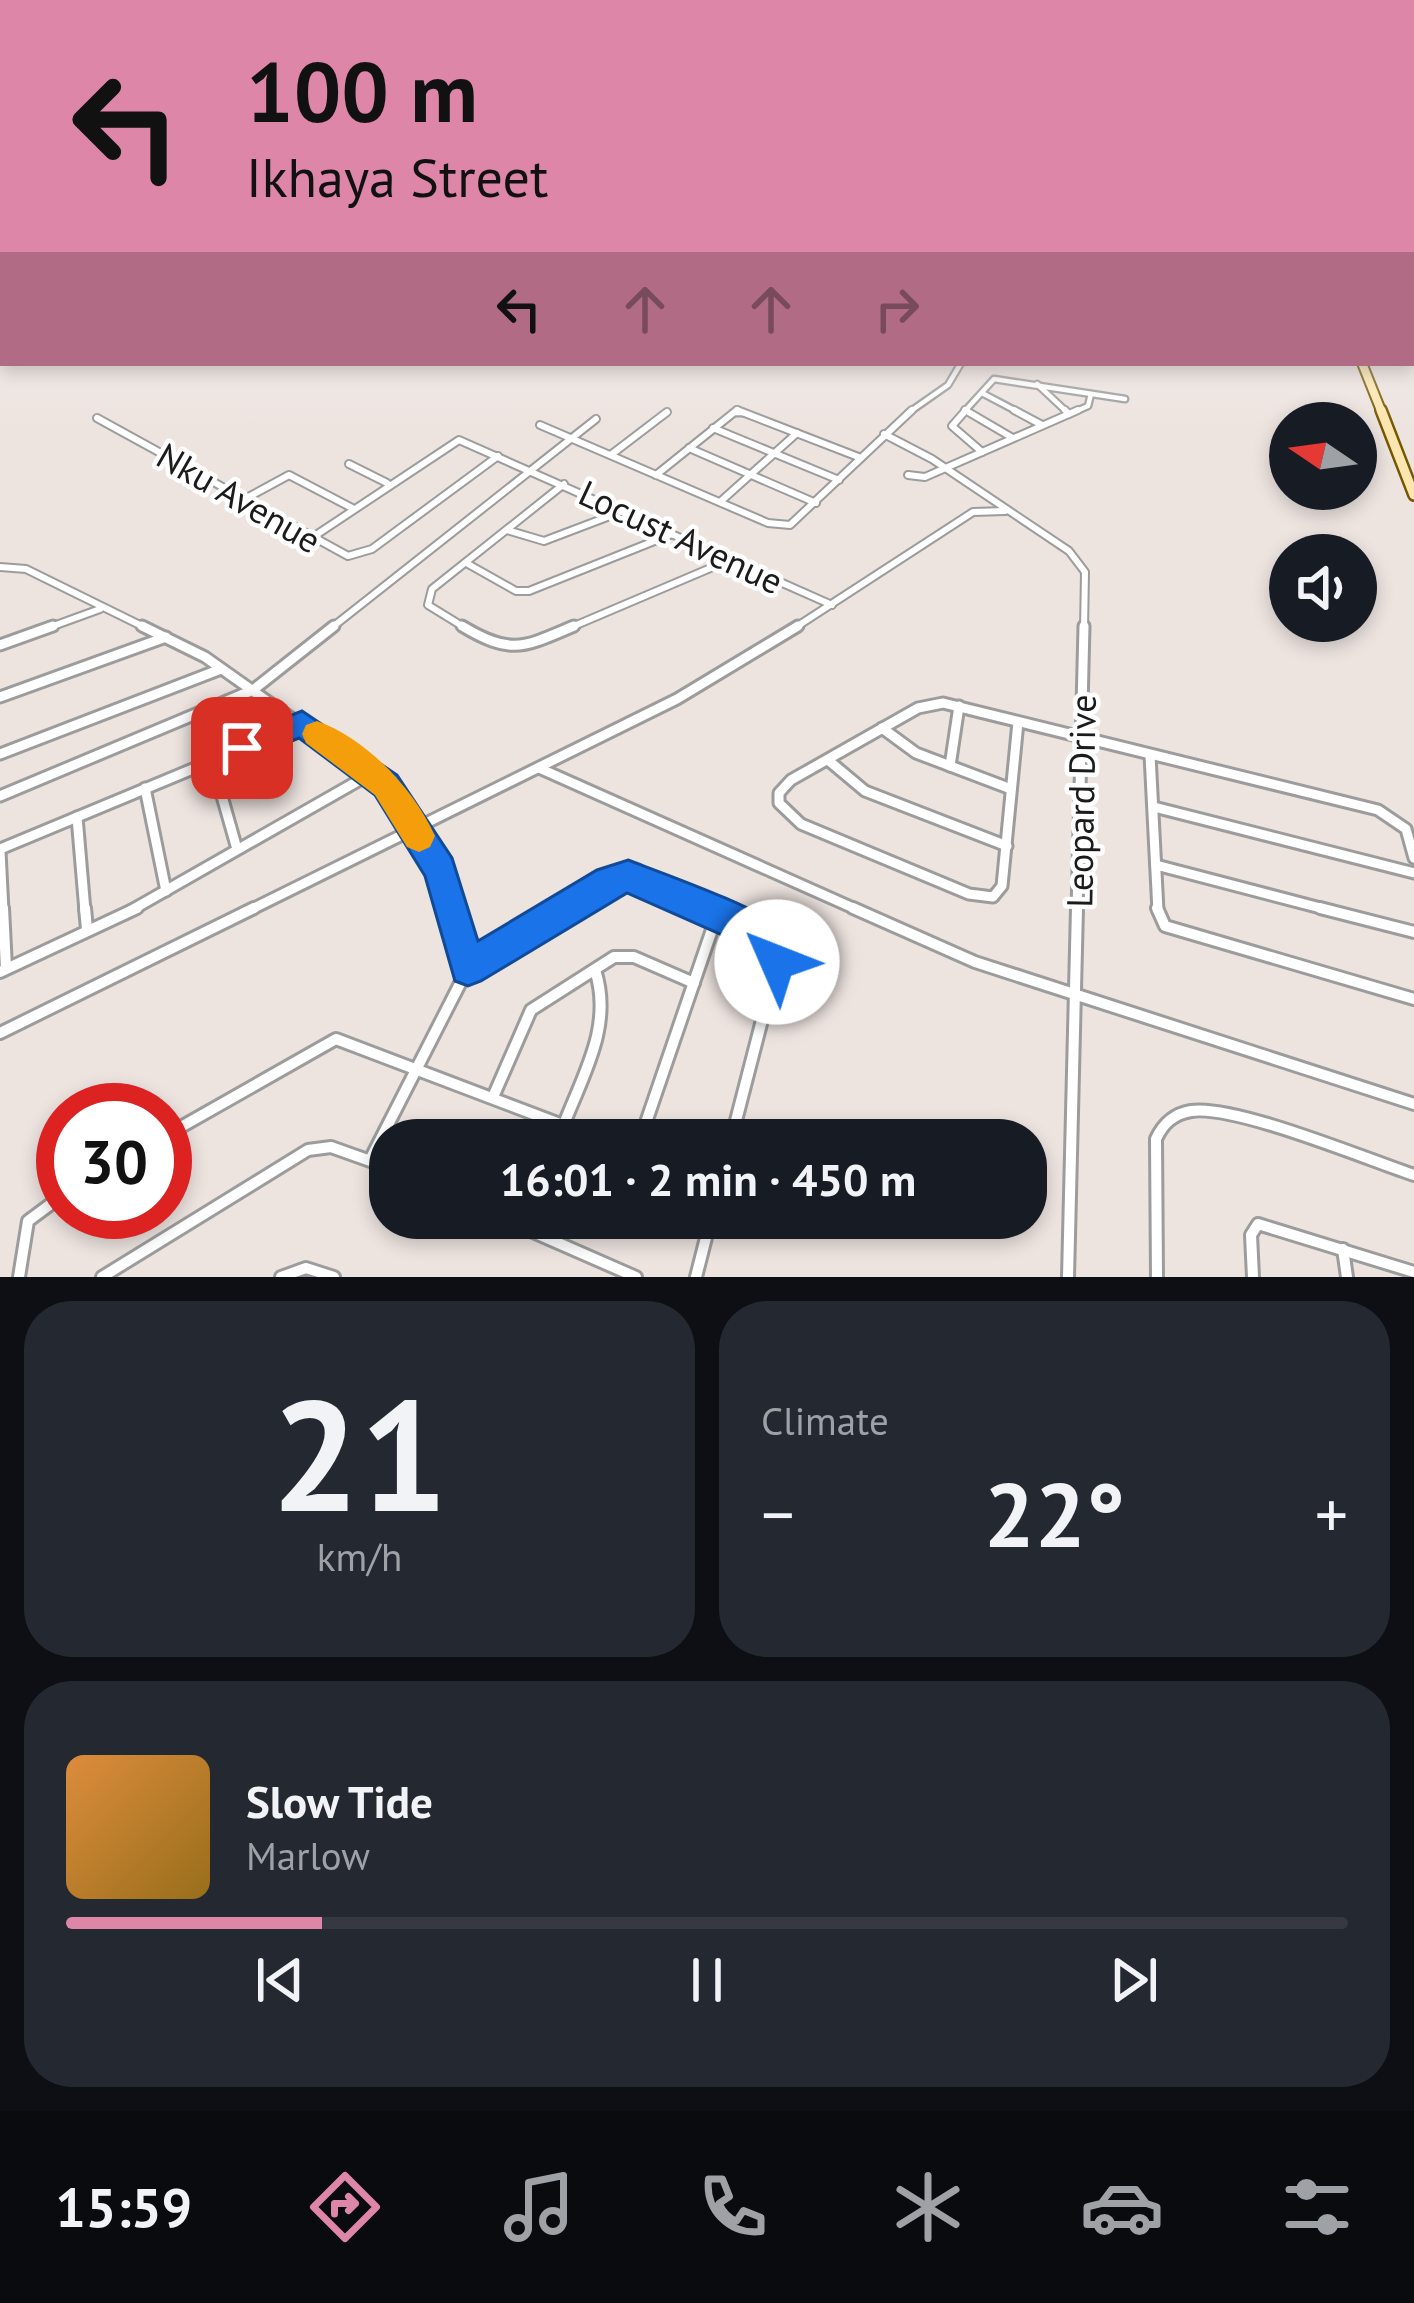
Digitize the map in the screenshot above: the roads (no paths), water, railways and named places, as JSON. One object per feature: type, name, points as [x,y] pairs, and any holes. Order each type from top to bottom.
[{"type":"main road","points":[[1363,366],[1414,495]]},
{"type":"street","points":[[540,424],[781,526],[796,522],[906,413],[943,390],[960,366]]},
{"type":"street","points":[[982,452],[952,428],[997,378],[1125,399]]},
{"type":"street","points":[[1037,384],[1070,414]]},
{"type":"street","points":[[981,393],[1009,403],[1043,426]]},
{"type":"street","points":[[908,475],[925,477],[1043,426],[1088,406],[1093,394]]},
{"type":"street","points":[[965,410],[1012,438]]},
{"type":"street","points":[[656,475],[733,411],[861,458]]},
{"type":"street","points":[[610,455],[667,412]]},
{"type":"street","name":"Nku Avenue","points":[[97,418],[343,556],[367,552],[499,455]]},
{"type":"street","points":[[0,796],[253,690],[596,418]]},
{"type":"street","points":[[713,428],[838,480]]},
{"type":"street","points":[[720,502],[797,433]]},
{"type":"street","name":"Leopard Drive","points":[[884,434],[948,466],[1005,512],[1070,551],[1085,572],[1068,1277]]},
{"type":"street","name":"Locust Avenue","points":[[388,483],[447,442],[464,440],[833,606]]},
{"type":"street","points":[[689,448],[816,503]]},
{"type":"street","points":[[310,539],[388,483],[349,464]]},
{"type":"street","points":[[243,500],[289,475],[352,508]]},
{"type":"street","points":[[564,484],[432,590],[428,604],[489,642],[520,649],[727,561]]},
{"type":"street","points":[[507,530],[544,541],[622,512]]},
{"type":"street","points":[[0,1033],[288,896],[413,828],[699,688],[973,512],[1005,512]]},
{"type":"street","points":[[468,564],[516,591],[529,591],[674,534]]},
{"type":"street","points":[[0,567],[22,567],[222,668],[372,773],[395,796],[440,870],[468,968]]},
{"type":"street","points":[[0,645],[101,608]]},
{"type":"street","points":[[0,697],[166,637]]},
{"type":"street","points":[[0,754],[222,668]]},
{"type":"street","points":[[1018,722],[1002,886],[987,898],[800,824],[781,806],[778,793],[882,728],[925,705],[958,706],[1390,814],[1406,829],[1414,858]]},
{"type":"street","points":[[950,766],[958,706]]},
{"type":"street","points":[[302,723],[0,850],[3,970],[166,891],[372,773]]},
{"type":"street","points":[[882,728],[907,749],[1011,789]]},
{"type":"street","points":[[1150,754],[1158,915],[1173,932],[1414,999]]},
{"type":"street","points":[[212,760],[237,849]]},
{"type":"street","points":[[828,760],[865,791],[1006,846]]},
{"type":"street","points":[[537,768],[951,953],[1414,1103]]},
{"type":"street","points":[[146,788],[166,891]]},
{"type":"street","points":[[1154,807],[1414,873]]},
{"type":"street","points":[[77,817],[87,929]]},
{"type":"street","points":[[1156,866],[1414,932]]},
{"type":"street","points":[[392,1119],[468,968],[622,876],[761,934],[777,952],[736,1119]]},
{"type":"street","points":[[647,1119],[717,915]]},
{"type":"street","points":[[493,1097],[531,1010],[595,970],[625,955],[694,983]]},
{"type":"street","points":[[566,1119],[605,1016],[604,989],[595,970]]},
{"type":"street","points":[[192,1121],[336,1039],[551,1119]]},
{"type":"street","points":[[1156,1277],[1156,1138],[1167,1121],[1183,1113],[1202,1108],[1223,1113],[1414,1175]]},
{"type":"street","points":[[102,1277],[308,1150],[331,1147],[369,1160]]},
{"type":"street","points":[[19,1277],[28,1221],[36,1215]]},
{"type":"street","points":[[1253,1277],[1254,1224],[1414,1272]]},
{"type":"street","points":[[549,1239],[636,1277]]},
{"type":"street","points":[[696,1277],[706,1239]]},
{"type":"street","points":[[1343,1249],[1347,1277]]},
{"type":"street","points":[[281,1277],[306,1268],[334,1277]]}]
